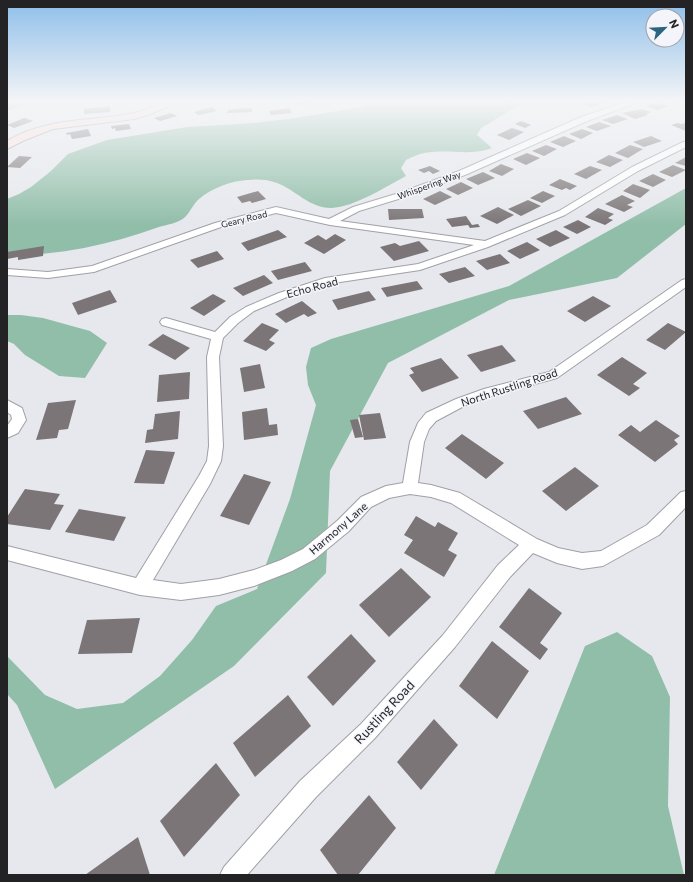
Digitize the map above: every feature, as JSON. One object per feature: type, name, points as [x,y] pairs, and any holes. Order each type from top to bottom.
[{"type":"street","name":"Whispering Way","points":[[330,222],[356,209],[402,195],[462,173],[532,142]]},
{"type":"street","name":"Echo Road","points":[[217,337],[234,320],[250,310],[282,295],[325,281],[420,267],[485,245],[562,213],[635,169],[686,144]]},
{"type":"street","name":"Geary Road","points":[[7,272],[48,275],[94,269],[218,225],[276,210],[330,222],[485,245]]},
{"type":"street","name":"North Rustling Road","points":[[410,488],[417,442],[423,427],[431,417],[461,402],[553,375],[686,282]]},
{"type":"street","points":[[140,587],[205,480],[214,461],[216,446],[213,357],[217,337],[166,322]]},
{"type":"street","points":[[7,405],[17,412],[19,420],[13,429],[7,433]]},
{"type":"street","name":"Harmony Lane","points":[[7,554],[140,587],[181,592],[219,587],[254,578],[286,566],[310,554],[343,526],[366,502],[386,492],[410,488],[431,491],[455,498],[531,544],[557,555],[582,562],[603,558],[653,530],[686,497]]},
{"type":"street","name":"Rustling Road","points":[[232,875],[308,788],[374,726],[449,641],[504,571],[531,544]]},
{"type":"green space","points":[[101,142],[485,142],[492,148],[476,152],[422,153],[406,160],[401,168],[406,176],[370,196],[340,207],[331,208],[316,205],[284,186],[266,180],[258,179],[241,181],[222,186],[204,195],[197,201],[184,218],[172,224],[122,239],[84,248],[46,254],[7,256],[7,199],[31,187],[51,171],[68,154]]},
{"type":"green space","points":[[686,188],[686,224],[617,278],[509,300],[388,363],[330,471],[326,573],[234,666],[55,789],[17,705],[7,694],[7,656],[45,695],[77,709],[123,703],[160,676],[192,640],[216,606],[257,589],[290,499],[316,405],[308,385],[306,367],[311,348],[331,339],[509,286]]},
{"type":"green space","points":[[7,315],[43,318],[90,331],[107,343],[85,378],[59,376],[25,355],[14,344],[7,341]]},
{"type":"green space","points":[[617,632],[652,656],[670,697],[668,806],[684,875],[494,875],[585,646]]},
{"type":"building","points":[[550,142],[573,142],[563,147]]},
{"type":"building","points":[[633,142],[659,142],[644,147]]},
{"type":"building","points":[[546,145],[557,149],[544,156],[532,151]]},
{"type":"building","points":[[630,145],[643,149],[628,158],[615,153]]},
{"type":"building","points":[[527,153],[540,158],[526,165],[513,159]]},
{"type":"building","points":[[609,155],[623,160],[610,167],[596,162]]},
{"type":"building","points":[[19,156],[32,157],[20,168],[7,167]]},
{"type":"building","points":[[686,157],[686,166],[675,163]]},
{"type":"building","points":[[501,164],[514,169],[502,176],[489,171]]},
{"type":"building","points":[[673,165],[686,170],[672,177],[659,172]]},
{"type":"building","points":[[430,166],[440,171],[433,174],[429,171],[424,173],[418,170]]},
{"type":"building","points":[[590,166],[602,170],[586,179],[574,174]]},
{"type":"building","points":[[483,172],[495,178],[478,185],[466,179]]},
{"type":"building","points":[[653,174],[666,180],[653,187],[639,181]]},
{"type":"building","points":[[560,179],[577,186],[570,190],[566,188],[562,190],[549,185]]},
{"type":"building","points":[[461,182],[473,188],[458,195],[446,189]]},
{"type":"building","points":[[633,184],[650,190],[640,198],[623,191]]},
{"type":"building","points":[[258,191],[266,199],[252,203],[250,201],[242,203],[237,197]]},
{"type":"building","points":[[440,191],[452,197],[435,205],[423,199]]},
{"type":"building","points":[[543,191],[555,196],[542,203],[530,198]]},
{"type":"building","points":[[622,195],[635,201],[627,205],[633,207],[624,212],[605,204]]},
{"type":"building","points":[[528,200],[541,206],[521,216],[508,209]]},
{"type":"building","points":[[498,207],[514,215],[497,224],[480,216]]},
{"type":"building","points":[[598,208],[614,214],[608,218],[613,220],[605,225],[585,217]]},
{"type":"building","points":[[388,209],[422,209],[424,218],[389,220]]},
{"type":"building","points":[[466,216],[472,225],[478,224],[480,227],[470,228],[468,225],[452,227],[446,219]]},
{"type":"building","points":[[578,220],[591,227],[577,234],[563,227]]},
{"type":"building","points":[[278,230],[287,237],[248,251],[241,243]]},
{"type":"building","points":[[556,230],[570,238],[550,247],[536,239]]},
{"type":"building","points":[[335,234],[346,240],[324,254],[304,243],[318,235],[326,240]]},
{"type":"building","points":[[419,241],[429,251],[394,261],[380,247],[395,243],[400,246]]},
{"type":"building","points":[[527,242],[540,250],[520,259],[507,251]]},
{"type":"building","points":[[44,246],[43,256],[18,260],[18,257],[7,259],[7,252]]},
{"type":"building","points":[[217,251],[224,259],[198,268],[190,260]]},
{"type":"building","points":[[500,254],[510,263],[487,270],[476,261]]},
{"type":"building","points":[[305,262],[312,271],[278,280],[271,271]]},
{"type":"building","points":[[465,267],[475,276],[449,283],[439,274]]},
{"type":"building","points":[[264,275],[273,283],[243,296],[233,288]]},
{"type":"building","points":[[417,281],[423,289],[387,297],[381,288]]},
{"type":"building","points":[[110,290],[117,302],[78,315],[72,303]]},
{"type":"building","points":[[369,291],[376,300],[338,310],[332,300]]},
{"type":"building","points":[[213,294],[226,301],[204,316],[190,308]]},
{"type":"building","points":[[593,296],[611,306],[585,322],[567,311]]},
{"type":"building","points":[[302,301],[317,313],[308,317],[304,314],[286,323],[275,314]]},
{"type":"building","points":[[262,323],[279,330],[269,340],[275,343],[266,351],[243,341]]},
{"type":"building","points":[[668,323],[686,332],[665,350],[646,340]]},
{"type":"building","points":[[163,334],[190,348],[175,360],[148,345]]},
{"type":"building","points":[[502,345],[516,361],[481,372],[467,355]]},
{"type":"building","points":[[622,357],[647,373],[633,384],[640,388],[629,396],[597,375]]},
{"type":"building","points":[[441,358],[459,378],[422,392],[409,375],[414,373],[410,368]]},
{"type":"building","points":[[260,364],[265,388],[244,392],[240,368]]},
{"type":"building","points":[[190,372],[189,399],[157,402],[159,375]]},
{"type":"building","points":[[566,397],[582,414],[538,429],[523,411]]},
{"type":"building","points":[[76,400],[68,429],[59,430],[57,438],[36,440],[48,403]]},
{"type":"building","points":[[267,408],[269,425],[277,424],[278,435],[244,440],[242,412]]},
{"type":"building","points":[[180,411],[178,439],[145,443],[147,430],[153,429],[155,414]]},
{"type":"building","points":[[380,413],[386,438],[364,440],[359,415]]},
{"type":"building","points":[[358,419],[363,437],[355,438],[350,420]]},
{"type":"building","points":[[656,420],[680,436],[674,440],[678,444],[655,462],[618,435],[631,425],[640,432]]},
{"type":"building","points":[[462,434],[504,463],[486,479],[445,448]]},
{"type":"building","points":[[146,450],[175,452],[164,484],[134,483]]},
{"type":"building","points":[[575,467],[599,486],[566,511],[542,491]]},
{"type":"building","points":[[244,474],[271,482],[249,525],[220,516]]},
{"type":"building","points":[[25,489],[60,494],[54,504],[64,505],[50,530],[7,524],[7,517]]},
{"type":"building","points":[[79,509],[126,517],[114,541],[65,532]]},
{"type":"building","points":[[416,516],[435,527],[438,522],[458,533],[448,550],[457,555],[444,577],[404,553],[413,540],[404,535]]},
{"type":"building","points":[[401,568],[431,597],[389,637],[359,605]]},
{"type":"building","points":[[529,588],[562,613],[540,643],[548,649],[540,660],[499,627]]},
{"type":"building","points":[[140,618],[132,653],[78,654],[87,620]]},
{"type":"building","points":[[351,634],[376,661],[333,706],[307,677]]},
{"type":"building","points":[[492,641],[529,671],[497,719],[459,686]]},
{"type":"building","points":[[288,695],[311,726],[255,777],[233,743]]},
{"type":"building","points":[[434,719],[458,745],[421,790],[397,762]]},
{"type":"building","points":[[216,763],[240,795],[184,857],[160,821]]},
{"type":"building","points":[[369,795],[396,828],[358,875],[338,875],[320,850]]},
{"type":"building","points":[[138,837],[150,875],[85,875]]}]
